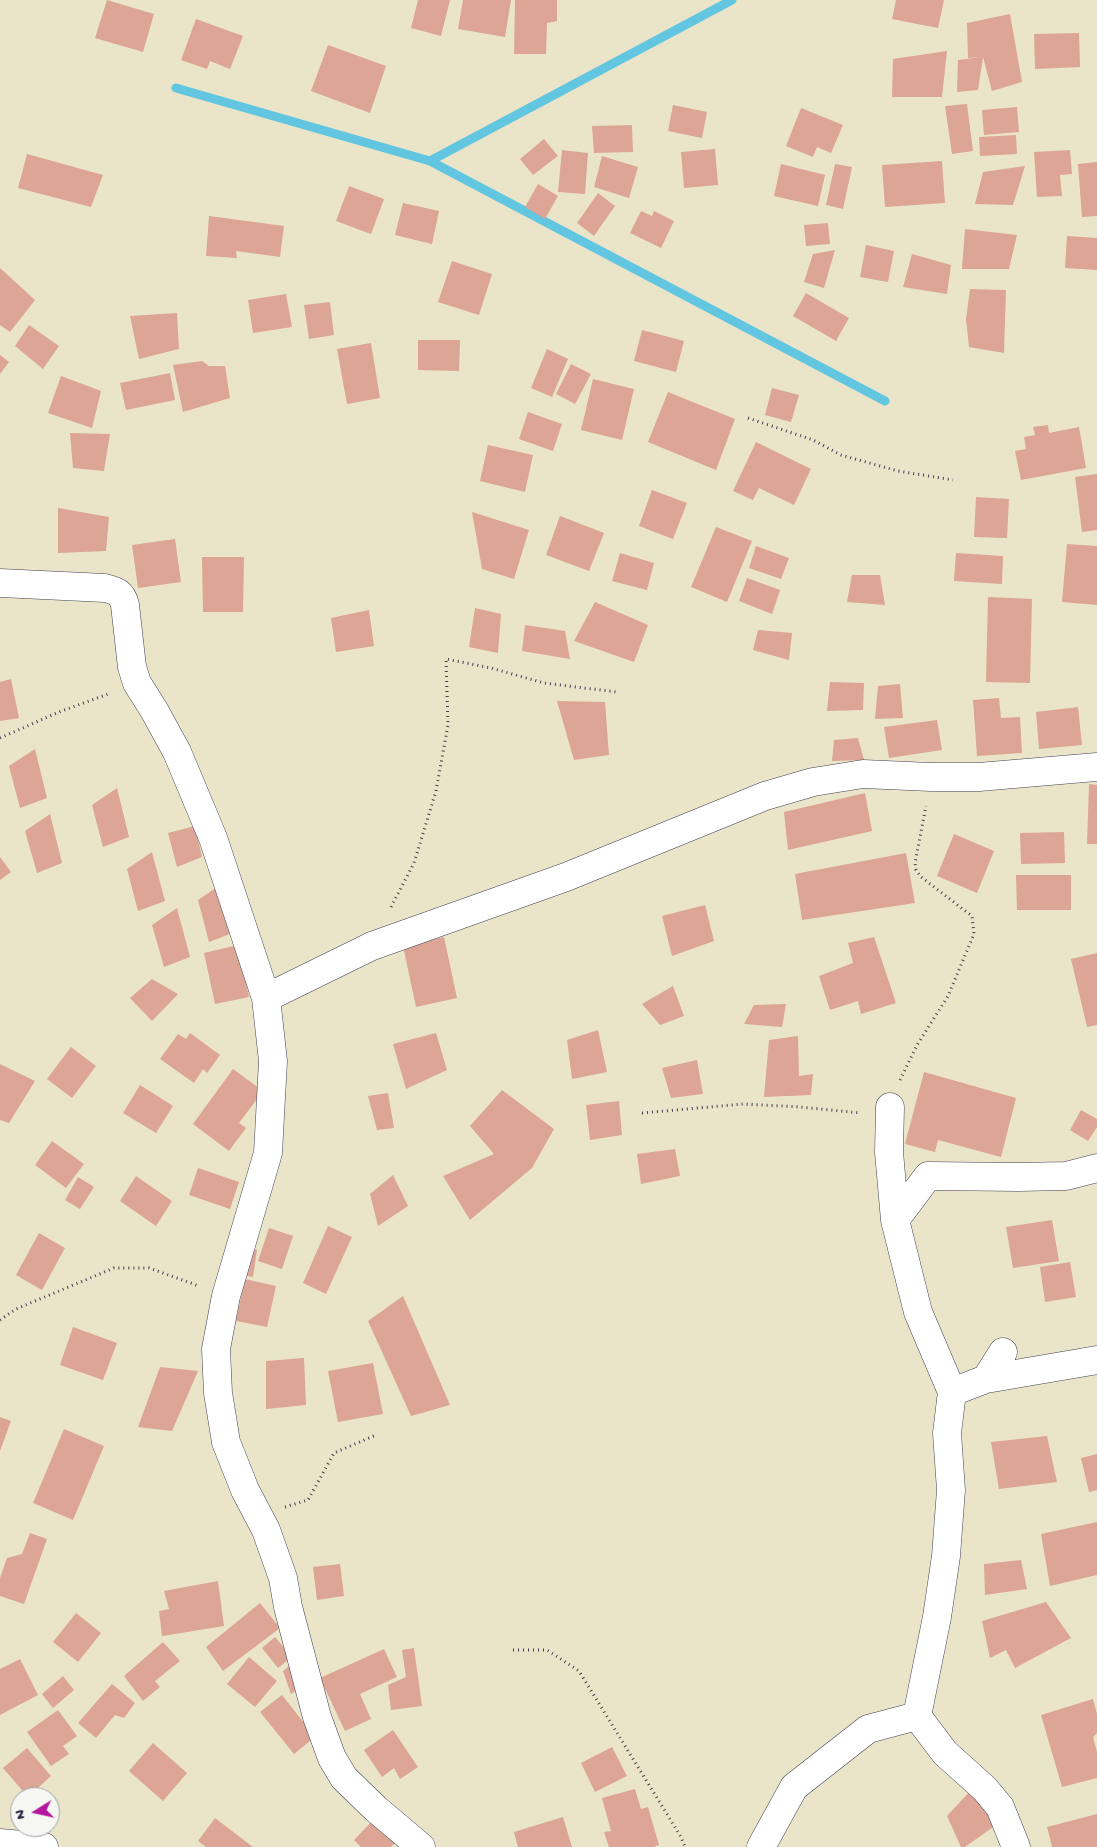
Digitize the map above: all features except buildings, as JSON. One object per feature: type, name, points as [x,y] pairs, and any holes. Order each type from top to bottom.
[{"type":"street","points":[[0,583],[105,588],[117,591],[123,598],[126,606],[132,667],[137,683],[154,710],[176,752],[213,838],[266,998],[273,1061],[268,1153],[226,1296],[216,1349],[218,1393],[226,1442],[244,1490],[266,1530],[283,1578],[288,1607],[317,1717],[332,1758],[351,1784],[376,1809],[421,1847]]},
{"type":"street","points":[[266,998],[372,946],[566,876],[765,796],[813,782],[863,774],[979,777],[1097,768]]},
{"type":"street","points":[[890,1107],[889,1152],[895,1220],[918,1312],[952,1392],[947,1433],[951,1490],[946,1556],[937,1617],[917,1716],[945,1753],[985,1789],[1000,1808],[1016,1847]]},
{"type":"street","points":[[895,1220],[928,1176],[1066,1176],[1097,1168]]},
{"type":"street","points":[[986,1379],[1003,1352]]},
{"type":"street","points":[[952,1392],[986,1379],[1097,1360]]},
{"type":"street","points":[[761,1847],[794,1786],[868,1729],[917,1716]]},
{"type":"street","points":[[0,1843],[44,1847]]},
{"type":"path","points":[[748,418],[812,440],[841,456],[898,471],[953,480]]},
{"type":"path","points":[[372,946],[414,863],[436,791],[448,725],[446,659],[491,668],[544,683],[617,692]]},
{"type":"path","points":[[0,738],[59,712],[137,683]]},
{"type":"path","points":[[642,1113],[742,1104],[800,1107],[866,1114],[890,1107],[917,1045],[948,996],[974,934],[972,916],[921,877],[916,870],[915,863],[931,777]]},
{"type":"path","points":[[0,1320],[16,1309],[114,1268],[149,1268],[226,1296]]},
{"type":"path","points":[[258,1516],[308,1500],[334,1453],[376,1435]]},
{"type":"path","points":[[513,1650],[547,1650],[579,1671],[685,1847]]},
{"type":"waterway","points":[[430,161],[732,0]]},
{"type":"waterway","points":[[176,88],[430,161],[885,401]]}]
